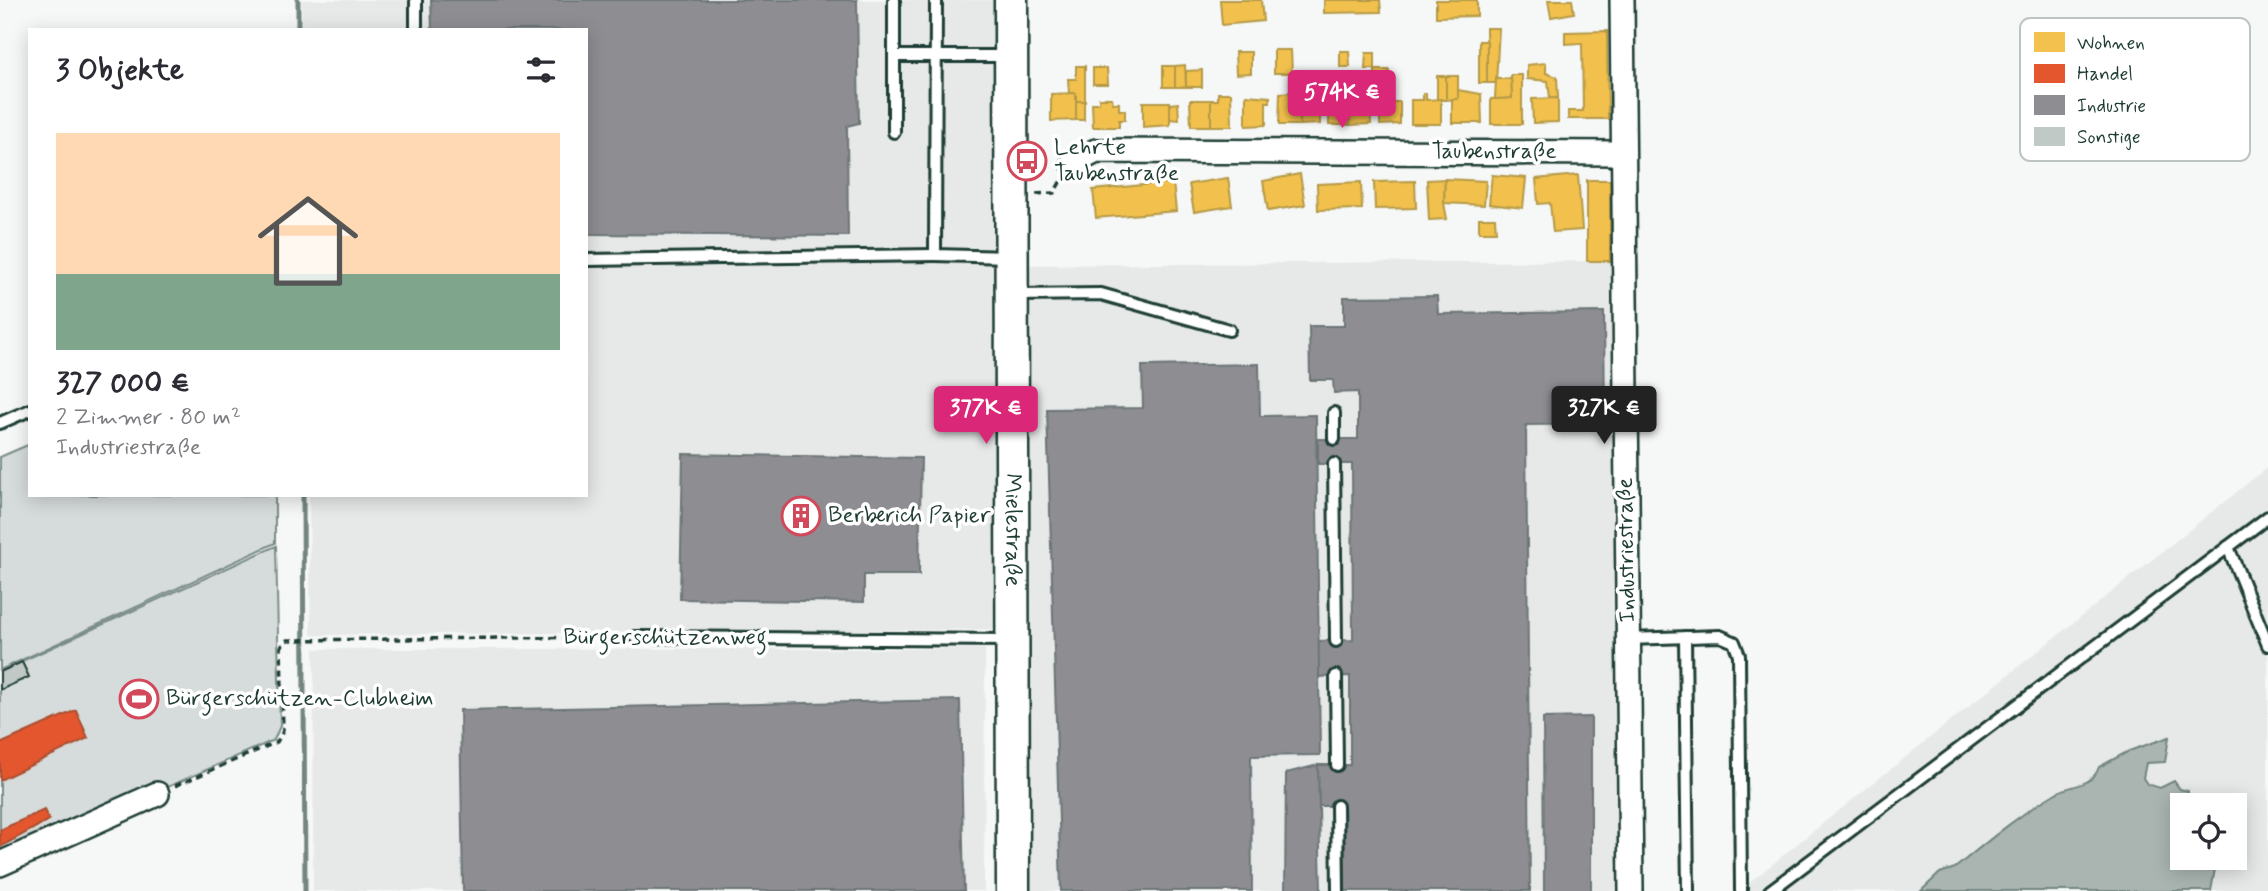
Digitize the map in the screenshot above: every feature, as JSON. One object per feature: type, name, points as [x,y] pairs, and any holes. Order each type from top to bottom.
[{"type":"street","name":"Mielestraße","points":[[1011,0],[1013,891]]},
{"type":"street","name":"Industriestraße","points":[[1622,0],[1631,891]]},
{"type":"street","name":"Taubenstraße","points":[[1073,163],[1096,152],[1623,153]]},
{"type":"street","points":[[0,864],[157,794]]},
{"type":"lane","points":[[416,0],[416,28]]},
{"type":"lane","points":[[894,0],[894,132]]},
{"type":"lane","points":[[935,255],[936,0]]},
{"type":"lane","points":[[894,56],[1011,56]]},
{"type":"lane","points":[[588,260],[935,255],[1011,257]]},
{"type":"lane","points":[[1012,295],[1101,294],[1229,330]]},
{"type":"lane","points":[[0,424],[28,411]]},
{"type":"lane","points":[[1334,413],[1334,439]]},
{"type":"lane","points":[[1334,464],[1336,640]]},
{"type":"lane","points":[[1770,891],[2268,517]]},
{"type":"lane","points":[[2228,547],[2268,645]]},
{"type":"lane","points":[[1628,639],[1720,636],[1734,642],[1739,655],[1741,891]]},
{"type":"lane","name":"Bürgerschützenweg","points":[[635,637],[1013,640]]},
{"type":"lane","points":[[1685,637],[1688,891]]},
{"type":"lane","points":[[1336,676],[1337,765]]},
{"type":"lane","points":[[1337,806],[1338,891]]},
{"type":"path","points":[[1011,194],[1054,193],[1073,163]]},
{"type":"path","name":"Bürgerschützenweg","points":[[157,794],[277,742],[283,731],[283,642],[316,638],[635,637]]},
{"type":"shaded area","points":[[302,0],[1019,0],[1018,265],[1610,261],[1640,266],[1642,891],[1030,891],[1025,629],[311,635],[309,497],[588,497],[588,28],[302,28]]},
{"type":"shaded area","points":[[28,445],[28,497],[275,497],[275,543],[0,670],[0,457]]},
{"type":"shaded area","points":[[2268,467],[2268,891],[1739,891]]},
{"type":"shaded area","name":"Bürgerschützen-Clubheim","points":[[276,546],[280,726],[274,740],[0,861],[0,671]]},
{"type":"shaded area","points":[[314,649],[985,649],[984,891],[313,891]]},
{"type":"shaded area","points":[[2169,737],[2165,762],[2146,763],[2143,778],[2147,784],[2160,788],[2174,781],[2180,789],[2188,791],[2170,793],[2170,870],[2215,870],[2211,891],[1921,891],[1940,873],[1955,868],[2004,828],[2043,801],[2062,790],[2087,782],[2099,767],[2129,751]]},
{"type":"building: Wohnen","points":[[1220,0],[1261,0],[1263,21],[1222,25]]},
{"type":"building: Wohnen","points":[[1324,0],[1380,0],[1381,12],[1324,13]]},
{"type":"building: Wohnen","points":[[1436,0],[1477,0],[1477,16],[1436,17]]},
{"type":"building: Wohnen","points":[[1548,0],[1572,0],[1574,13],[1551,17]]},
{"type":"building: Wohnen","points":[[1486,28],[1499,28],[1496,83],[1487,83]]},
{"type":"building: Wohnen","points":[[1607,31],[1608,119],[1568,119],[1568,111],[1583,111],[1582,43],[1565,44],[1565,32]]},
{"type":"building: Wohnen","points":[[1479,41],[1487,41],[1487,83],[1479,83]]},
{"type":"building: Wohnen","points":[[1274,50],[1291,50],[1292,73],[1274,73]]},
{"type":"building: Wohnen","points":[[1340,51],[1349,51],[1350,67],[1340,67]]},
{"type":"building: Wohnen","points":[[1235,52],[1251,52],[1251,73],[1236,74]]},
{"type":"building: Wohnen","points":[[1366,53],[1375,53],[1375,69],[1365,69]]},
{"type":"building: Wohnen","points":[[1546,63],[1546,73],[1557,77],[1558,98],[1550,98],[1548,81],[1527,79],[1527,65]]},
{"type":"building: Wohnen","points":[[1185,65],[1186,87],[1175,87],[1175,66]]},
{"type":"building: Wohnen","points":[[1076,66],[1085,66],[1085,101],[1076,101],[1076,93],[1069,93],[1068,79],[1076,79]]},
{"type":"building: Wohnen","points":[[1163,66],[1175,66],[1175,87],[1163,87]]},
{"type":"building: Wohnen","points":[[1093,68],[1107,68],[1108,84],[1093,84]]},
{"type":"building: Wohnen","points":[[1202,70],[1202,87],[1186,87],[1186,71]]},
{"type":"building: Wohnen","points":[[1375,70],[1389,70],[1389,102],[1380,102],[1380,107],[1375,107]]},
{"type":"building: Wohnen","points":[[1511,75],[1522,75],[1522,124],[1491,124],[1491,99],[1512,98]]},
{"type":"building: Wohnen","points":[[1437,76],[1446,76],[1446,100],[1437,100]]},
{"type":"building: Wohnen","points":[[1446,76],[1458,76],[1458,99],[1446,100]]},
{"type":"building: Wohnen","points":[[1329,78],[1349,78],[1350,87],[1329,88]]},
{"type":"building: Wohnen","points":[[1496,79],[1511,79],[1512,98],[1495,99]]},
{"type":"building: Wohnen","points":[[1458,90],[1481,94],[1482,123],[1452,123],[1452,99],[1458,99]]},
{"type":"building: Wohnen","points":[[1292,92],[1292,99],[1300,99],[1300,125],[1279,125],[1280,93]]},
{"type":"building: Wohnen","points":[[1076,93],[1076,120],[1051,121],[1051,94]]},
{"type":"building: Wohnen","points":[[1218,93],[1231,93],[1232,126],[1211,126],[1211,100],[1218,100]]},
{"type":"building: Wohnen","points":[[1423,93],[1426,93],[1426,100],[1441,99],[1441,124],[1411,124],[1411,100],[1423,100]]},
{"type":"building: Wohnen","points":[[1246,95],[1270,97],[1270,102],[1266,102],[1266,125],[1246,126]]},
{"type":"building: Wohnen","points":[[1099,98],[1112,98],[1113,103],[1119,103],[1119,110],[1125,110],[1125,120],[1119,120],[1119,127],[1093,127],[1092,103],[1099,103]]},
{"type":"building: Wohnen","points":[[1350,98],[1350,125],[1329,125],[1329,99]]},
{"type":"building: Wohnen","points":[[1350,98],[1370,98],[1371,124],[1350,125]]},
{"type":"building: Wohnen","points":[[1558,98],[1558,122],[1533,123],[1532,99]]},
{"type":"building: Wohnen","points":[[1300,99],[1320,99],[1320,124],[1300,125]]},
{"type":"building: Wohnen","points":[[1190,100],[1211,100],[1211,126],[1191,126]]},
{"type":"building: Wohnen","points":[[1076,101],[1084,101],[1084,120],[1076,120]]},
{"type":"building: Wohnen","points":[[1143,102],[1170,102],[1170,125],[1143,127]]},
{"type":"building: Wohnen","points":[[1380,102],[1400,102],[1400,124],[1380,125]]},
{"type":"building: Wohnen","points":[[1178,103],[1179,120],[1170,119],[1170,104]]},
{"type":"building: Wohnen","points":[[1300,174],[1305,205],[1268,211],[1263,181]]},
{"type":"building: Wohnen","points":[[1492,175],[1526,178],[1523,208],[1489,204]]},
{"type":"building: Wohnen","points":[[1578,175],[1582,230],[1553,232],[1550,203],[1538,204],[1536,179]]},
{"type":"building: Wohnen","points":[[1228,178],[1232,206],[1194,212],[1189,184]]},
{"type":"building: Wohnen","points":[[1445,179],[1444,203],[1447,219],[1429,220],[1427,180]]},
{"type":"building: Wohnen","points":[[1445,179],[1486,181],[1484,205],[1444,203]]},
{"type":"building: Wohnen","points":[[1587,180],[1610,180],[1610,261],[1587,261]]},
{"type":"building: Wohnen","points":[[1415,181],[1416,208],[1375,209],[1374,182]]},
{"type":"building: Wohnen","points":[[1173,182],[1176,211],[1096,218],[1093,190]]},
{"type":"building: Wohnen","points":[[1361,182],[1362,209],[1318,210],[1317,184]]},
{"type":"building: Wohnen","points":[[1479,218],[1495,218],[1496,232],[1479,232]]},
{"type":"building: Handel","points":[[76,710],[88,738],[0,780],[0,744]]},
{"type":"building: Handel","points":[[44,810],[49,820],[0,847],[0,830]]},
{"type":"building: Industrie","points":[[431,0],[857,0],[859,123],[847,126],[848,236],[588,234],[588,28],[432,28]]},
{"type":"building: Industrie","points":[[1437,296],[1438,314],[1604,312],[1605,424],[1526,425],[1530,891],[1345,891],[1344,806],[1318,806],[1318,765],[1350,765],[1350,676],[1317,677],[1317,641],[1353,640],[1352,464],[1318,464],[1318,439],[1358,439],[1358,392],[1334,393],[1333,380],[1310,380],[1309,326],[1344,326],[1344,297]]},
{"type":"building: Industrie","points":[[1259,364],[1260,416],[1316,415],[1320,755],[1251,756],[1252,891],[1061,891],[1047,409],[1143,408],[1142,366]]},
{"type":"building: Industrie","name":"Berberich Papier","points":[[683,454],[921,458],[919,575],[864,575],[864,602],[680,599]]},
{"type":"building: Industrie","points":[[960,700],[964,891],[463,891],[460,710]]},
{"type":"building: Industrie","points":[[1591,717],[1591,891],[1544,891],[1543,718]]},
{"type":"building: Industrie","points":[[1318,765],[1321,891],[1285,891],[1286,773]]},
{"type":"building: Sonstige","points":[[22,662],[29,677],[0,690],[0,672]]},
{"type":"waterway","points":[[298,0],[298,28]]},
{"type":"waterway","points":[[303,497],[305,891]]},
{"type":"place","name":"Lehrte Taubenstraße","points":[[1027,161]]},
{"type":"place","name":"Berberich Papier","points":[[801,516]]},
{"type":"place","name":"Bürgerschützen-Clubheim","points":[[139,699]]}]
